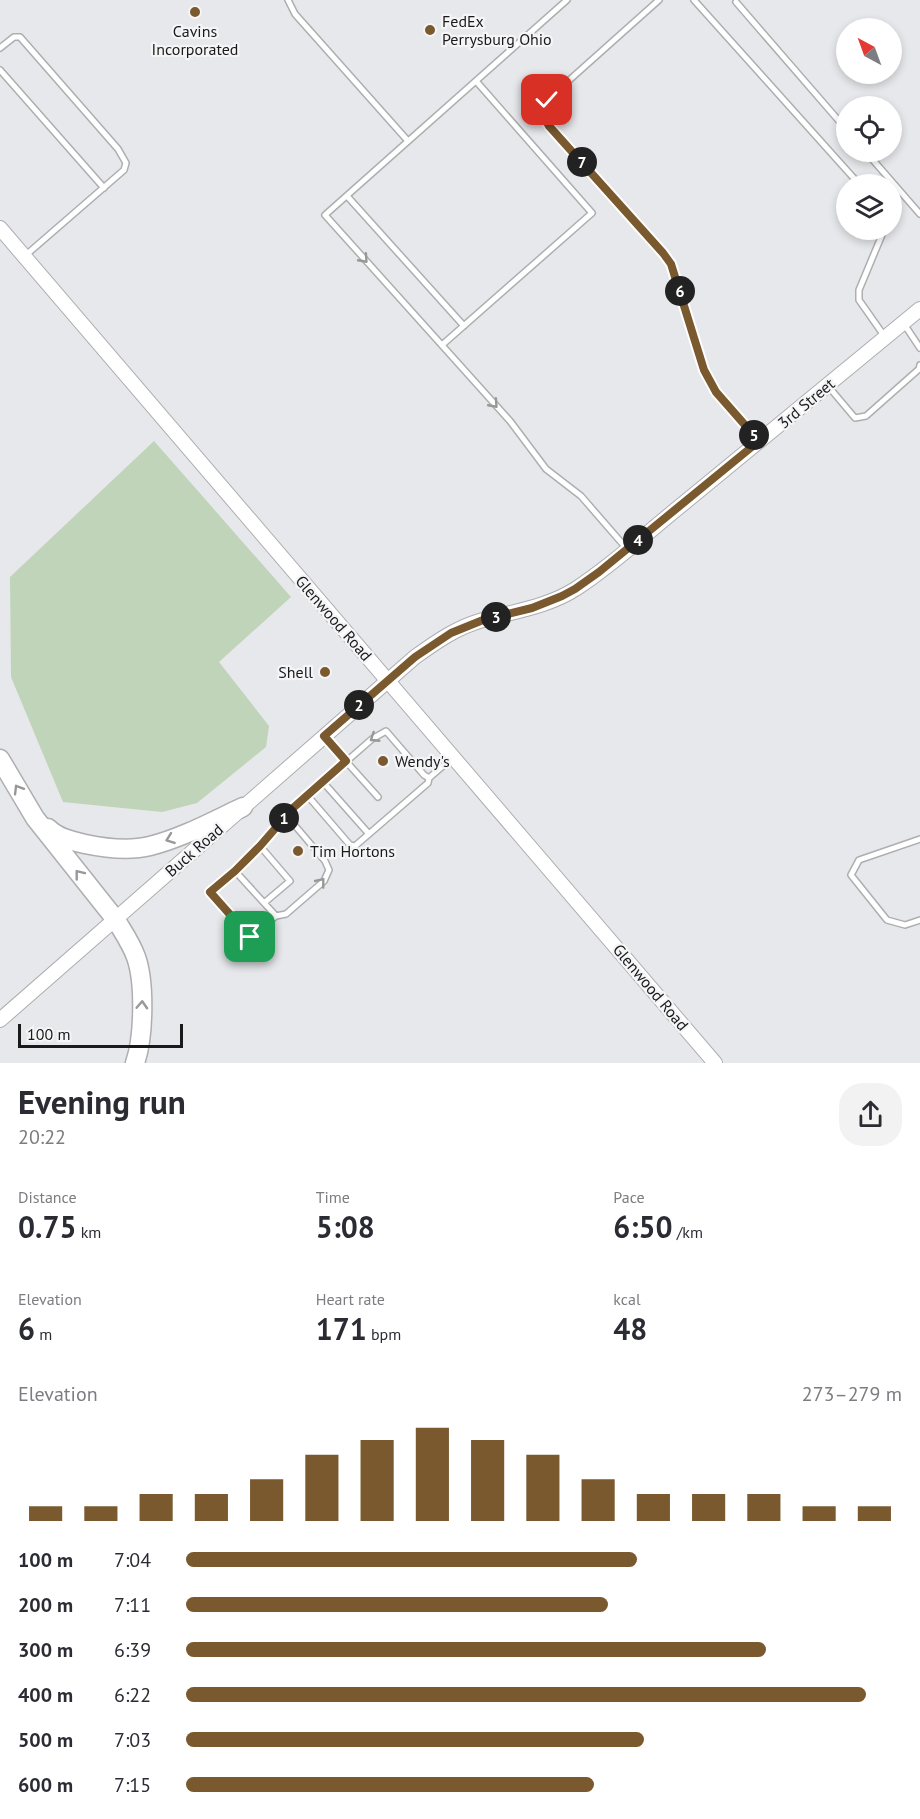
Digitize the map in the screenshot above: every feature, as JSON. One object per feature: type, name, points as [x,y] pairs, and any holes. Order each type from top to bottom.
[{"type":"highway","points":[[0,759],[35,818],[116,920],[137,958],[142,992],[140,1050],[135,1063]]},
{"type":"highway","points":[[35,818],[54,833],[72,841],[107,849],[148,847],[195,830],[243,807]]},
{"type":"street","name":"Glenwood Road","points":[[0,228],[715,1063]]},
{"type":"street","name":"3rd Street","points":[[388,681],[415,657],[451,633],[483,620],[532,608],[575,589],[599,572],[920,309]]},
{"type":"street","name":"Buck Road","points":[[0,1020],[388,681]]},
{"type":"lane","points":[[288,0],[295,14],[408,141]]},
{"type":"lane","points":[[567,0],[326,215],[510,421],[546,469],[581,496],[627,549]]},
{"type":"lane","points":[[659,0],[547,100],[542,106],[542,111],[549,126],[671,264],[704,370],[716,392],[759,441]]},
{"type":"lane","points":[[694,0],[850,174]]},
{"type":"lane","points":[[736,2],[836,117]]},
{"type":"lane","points":[[0,48],[14,37],[20,37],[118,149],[124,157],[126,167],[25,257]]},
{"type":"lane","points":[[0,70],[104,188]]},
{"type":"lane","points":[[442,345],[592,213],[476,81]]},
{"type":"lane","points":[[875,162],[920,214]]},
{"type":"lane","points":[[347,196],[464,326]]},
{"type":"lane","points":[[880,240],[859,290],[859,300],[885,337]]},
{"type":"lane","points":[[903,322],[920,348]]},
{"type":"lane","points":[[827,385],[855,418],[866,416],[919,369],[920,365]]},
{"type":"lane","points":[[286,815],[325,861],[329,870],[324,881],[286,914],[276,916],[250,937],[210,892],[260,846],[286,815],[307,795],[372,739],[386,731],[429,778]]},
{"type":"lane","points":[[324,736],[378,797]]},
{"type":"lane","points":[[307,795],[350,845],[355,846],[428,783],[429,778],[453,757]]},
{"type":"lane","points":[[323,782],[369,834]]},
{"type":"lane","points":[[920,839],[859,860],[851,875],[887,920],[905,925],[920,920]]},
{"type":"lane","points":[[260,846],[290,881],[264,903]]},
{"type":"lane","points":[[235,871],[276,916]]},
{"type":"green space","points":[[154,441],[291,597],[219,662],[269,726],[266,747],[197,803],[162,812],[63,802],[11,677],[10,577]]},
{"type":"place","name":"Cavins Incorporated","points":[[195,12]]},
{"type":"place","name":"FedEx Perrysburg Ohio","points":[[430,30]]},
{"type":"place","name":"Shell","points":[[325,672]]},
{"type":"place","name":"Wendy's","points":[[383,761]]},
{"type":"place","name":"Tim Hortons","points":[[298,851]]},
{"type":"route","points":[[250,937],[210,892],[260,846],[293,808],[346,761],[324,736],[415,657],[451,633],[483,620],[532,608],[575,589],[759,441],[716,392],[704,370],[671,264],[549,126],[542,111],[542,106],[547,100]]}]
